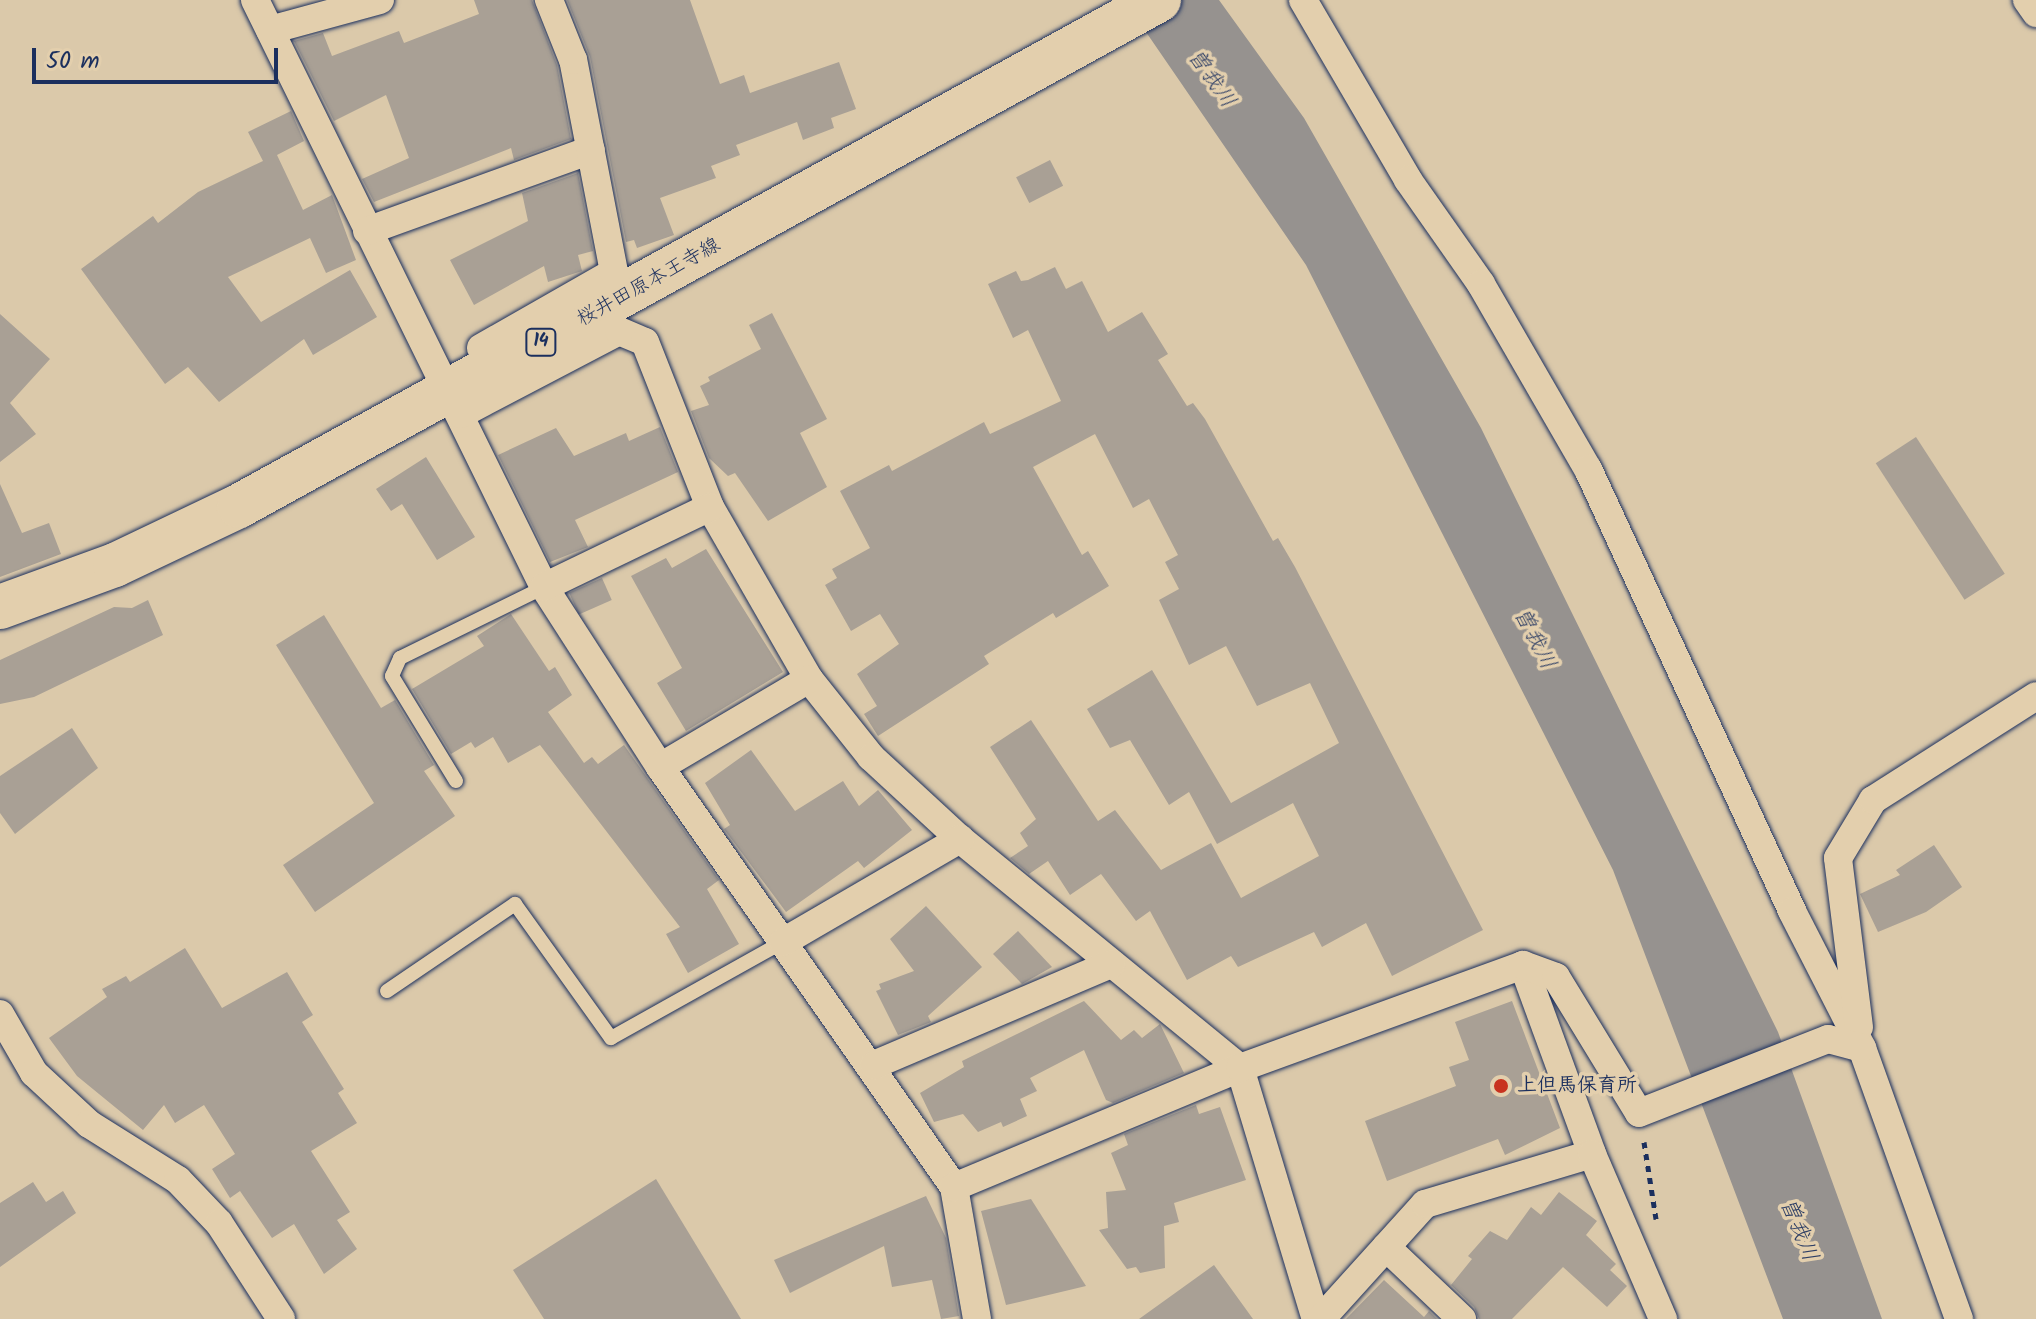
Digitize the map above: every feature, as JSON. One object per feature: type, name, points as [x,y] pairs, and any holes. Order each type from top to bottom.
[{"type":"main road","name":"桜井田原本王寺線","points":[[0,607],[115,565],[455,402],[1159,0]]},
{"type":"street","points":[[255,0],[544,587],[660,767],[874,1065],[954,1187],[977,1319]]},
{"type":"street","points":[[270,30],[380,0]]},
{"type":"street","points":[[455,402],[457,362],[614,272],[573,60],[549,0]]},
{"type":"street","points":[[1303,0],[1408,180],[1481,284],[1588,469],[1792,911],[1862,1048],[1959,1319]]},
{"type":"street","points":[[2027,0],[2036,13]]},
{"type":"street","points":[[367,231],[591,150]]},
{"type":"street","points":[[455,402],[619,331],[645,342],[710,507],[809,679],[871,757],[960,839],[1240,1068],[1319,1319],[1425,1204],[1592,1154]]},
{"type":"street","points":[[544,587],[710,507]]},
{"type":"street","points":[[660,767],[809,679]]},
{"type":"street","points":[[1862,1048],[1838,858],[1873,800],[2036,696]]},
{"type":"street","points":[[783,942],[960,839]]},
{"type":"street","points":[[874,1065],[1111,964]]},
{"type":"street","points":[[954,1187],[1240,1068],[1523,965],[1556,977],[1639,1113],[1676,1103],[1828,1039],[1862,1048]]},
{"type":"street","points":[[1523,965],[1592,1154],[1663,1319]]},
{"type":"street","points":[[0,1014],[34,1073],[89,1124],[178,1180],[219,1223],[281,1319]]},
{"type":"street","points":[[1386,1247],[1462,1319]]},
{"type":"lane","points":[[456,781],[392,676],[400,658],[544,587]]},
{"type":"lane","points":[[387,991],[515,904],[611,1038],[783,942]]},
{"type":"path","points":[[1639,1113],[1658,1232]]},
{"type":"water","name":"曽我川","points":[[1124,0],[1219,0],[1304,118],[1481,428],[1778,1032],[1882,1319],[1783,1319],[1613,870],[1306,265]]},
{"type":"building","points":[[474,0],[532,0],[557,65],[571,139],[514,160],[511,148],[374,202],[362,179],[409,158],[386,95],[334,121],[294,41],[323,33],[332,56],[399,31],[404,43],[479,14]]},
{"type":"building","points":[[567,0],[690,0],[720,84],[744,75],[750,93],[839,62],[856,109],[831,118],[834,128],[803,140],[797,122],[736,145],[740,155],[711,166],[716,178],[660,198],[674,235],[637,248],[634,240],[626,242],[590,57]]},
{"type":"building","points":[[291,111],[304,141],[277,155],[303,210],[332,195],[356,260],[326,273],[310,238],[228,277],[261,322],[350,270],[377,317],[313,355],[304,339],[219,402],[188,367],[165,384],[81,269],[153,216],[158,223],[198,192],[263,161],[248,132]]},
{"type":"building","points":[[1050,160],[1063,186],[1029,203],[1016,177]]},
{"type":"building","points":[[578,173],[593,251],[578,255],[582,271],[548,282],[544,266],[474,305],[450,260],[528,221],[522,193]]},
{"type":"building","points":[[1055,267],[1066,289],[1082,281],[1108,332],[1142,312],[1168,354],[1158,360],[1187,406],[1193,403],[1205,419],[1273,541],[1278,538],[1295,567],[1483,930],[1392,976],[1366,923],[1322,947],[1314,932],[1238,967],[1231,956],[1187,980],[1150,911],[1136,921],[1101,874],[1070,895],[1048,861],[1029,874],[1010,858],[1028,846],[1020,833],[1036,819],[990,747],[1031,720],[1098,821],[1115,810],[1161,870],[1211,843],[1241,898],[1319,856],[1293,803],[1217,844],[1189,792],[1169,805],[1130,740],[1110,748],[1087,709],[1152,670],[1231,803],[1339,743],[1310,683],[1257,706],[1226,646],[1189,665],[1159,600],[1179,589],[1165,562],[1178,555],[1149,499],[1133,508],[1095,434],[1033,467],[1082,555],[1088,551],[1109,586],[1056,618],[1053,613],[984,656],[989,664],[878,736],[864,714],[877,706],[857,674],[899,644],[880,614],[851,631],[825,585],[837,578],[832,569],[870,548],[840,491],[889,465],[892,471],[984,422],[990,434],[1061,401],[1028,330],[1013,338],[988,284],[1016,271],[1021,281],[1028,280]]},
{"type":"building","points":[[772,313],[827,419],[800,433],[827,487],[768,521],[735,473],[728,476],[709,458],[691,411],[709,405],[700,386],[710,381],[708,377],[761,349],[749,325]]},
{"type":"building","points":[[0,314],[50,359],[10,403],[36,434],[0,462]]},
{"type":"building","points":[[660,427],[678,472],[575,520],[588,547],[550,562],[498,455],[556,428],[574,456],[626,433],[629,441]]},
{"type":"building","points":[[1916,437],[2005,574],[1965,600],[1876,463]]},
{"type":"building","points":[[426,457],[475,537],[437,560],[402,504],[391,511],[376,489]]},
{"type":"building","points":[[0,484],[22,533],[49,523],[61,554],[0,577]]},
{"type":"building","points":[[706,549],[783,672],[686,731],[657,683],[682,668],[631,576],[666,558],[672,568]]},
{"type":"building","points":[[602,578],[612,600],[579,615],[569,593]]},
{"type":"building","points":[[148,600],[163,635],[34,697],[0,704],[0,660],[114,607],[132,608]]},
{"type":"building","points":[[511,614],[549,671],[555,667],[572,695],[548,712],[584,763],[592,757],[598,764],[624,745],[719,880],[707,889],[739,944],[688,973],[666,934],[680,927],[540,745],[508,763],[493,737],[475,748],[471,742],[451,754],[412,689],[484,646],[477,636]]},
{"type":"building","points":[[324,615],[381,708],[395,700],[434,765],[424,771],[455,816],[315,912],[283,865],[374,803],[276,645]]},
{"type":"building","points":[[72,728],[98,768],[15,834],[0,813],[0,776]]},
{"type":"building","points":[[751,750],[795,811],[843,781],[859,806],[878,790],[912,830],[864,868],[858,861],[786,912],[724,829],[730,825],[705,783]]},
{"type":"building","points":[[1934,845],[1962,887],[1926,912],[1878,932],[1860,894],[1900,875],[1896,870]]},
{"type":"building","points":[[926,906],[982,967],[928,1016],[931,1022],[898,1035],[876,991],[881,989],[879,984],[914,971],[890,939]]},
{"type":"building","points":[[1018,931],[1052,967],[1022,984],[993,954]]},
{"type":"building","points":[[185,948],[222,1008],[287,972],[313,1015],[302,1022],[344,1089],[338,1093],[357,1123],[311,1151],[350,1212],[337,1220],[357,1249],[324,1274],[294,1224],[272,1238],[240,1191],[230,1198],[212,1169],[235,1154],[204,1105],[175,1123],[164,1105],[143,1130],[77,1076],[49,1038],[107,997],[102,989],[126,976],[130,982]]},
{"type":"building","points":[[1084,1001],[1121,1040],[1134,1030],[1142,1038],[1160,1024],[1184,1073],[1113,1103],[1106,1100],[1084,1050],[1030,1078],[1037,1091],[1020,1099],[1027,1116],[1003,1127],[1001,1122],[978,1132],[963,1114],[934,1122],[920,1093],[964,1067],[962,1061]]},
{"type":"building","points":[[1512,1001],[1560,1128],[1505,1155],[1498,1139],[1387,1181],[1365,1121],[1456,1086],[1449,1067],[1469,1060],[1455,1022]]},
{"type":"building","points":[[1196,1105],[1199,1114],[1220,1107],[1246,1180],[1174,1203],[1179,1222],[1164,1226],[1165,1268],[1140,1273],[1136,1267],[1127,1269],[1099,1230],[1108,1228],[1106,1192],[1126,1190],[1111,1153],[1128,1145],[1124,1134]]},
{"type":"building","points":[[656,1179],[741,1319],[544,1319],[513,1270]]},
{"type":"building","points":[[33,1182],[46,1202],[63,1191],[76,1213],[0,1267],[0,1203]]},
{"type":"building","points":[[1559,1192],[1597,1221],[1586,1235],[1616,1264],[1610,1270],[1627,1286],[1607,1307],[1563,1267],[1512,1319],[1479,1319],[1474,1307],[1451,1285],[1472,1259],[1468,1256],[1490,1231],[1507,1240],[1531,1207],[1541,1215]]},
{"type":"building","points":[[926,1196],[946,1238],[959,1316],[941,1319],[932,1280],[892,1287],[884,1246],[790,1293],[774,1260]]},
{"type":"building","points":[[1031,1199],[1086,1286],[1006,1305],[981,1211]]},
{"type":"building","points":[[1214,1265],[1253,1319],[1139,1319],[1196,1278]]},
{"type":"building","points":[[1384,1280],[1424,1317],[1429,1311],[1437,1319],[1346,1319]]},
{"type":"place","name":"上但馬保育所","points":[[1501,1086]]}]
